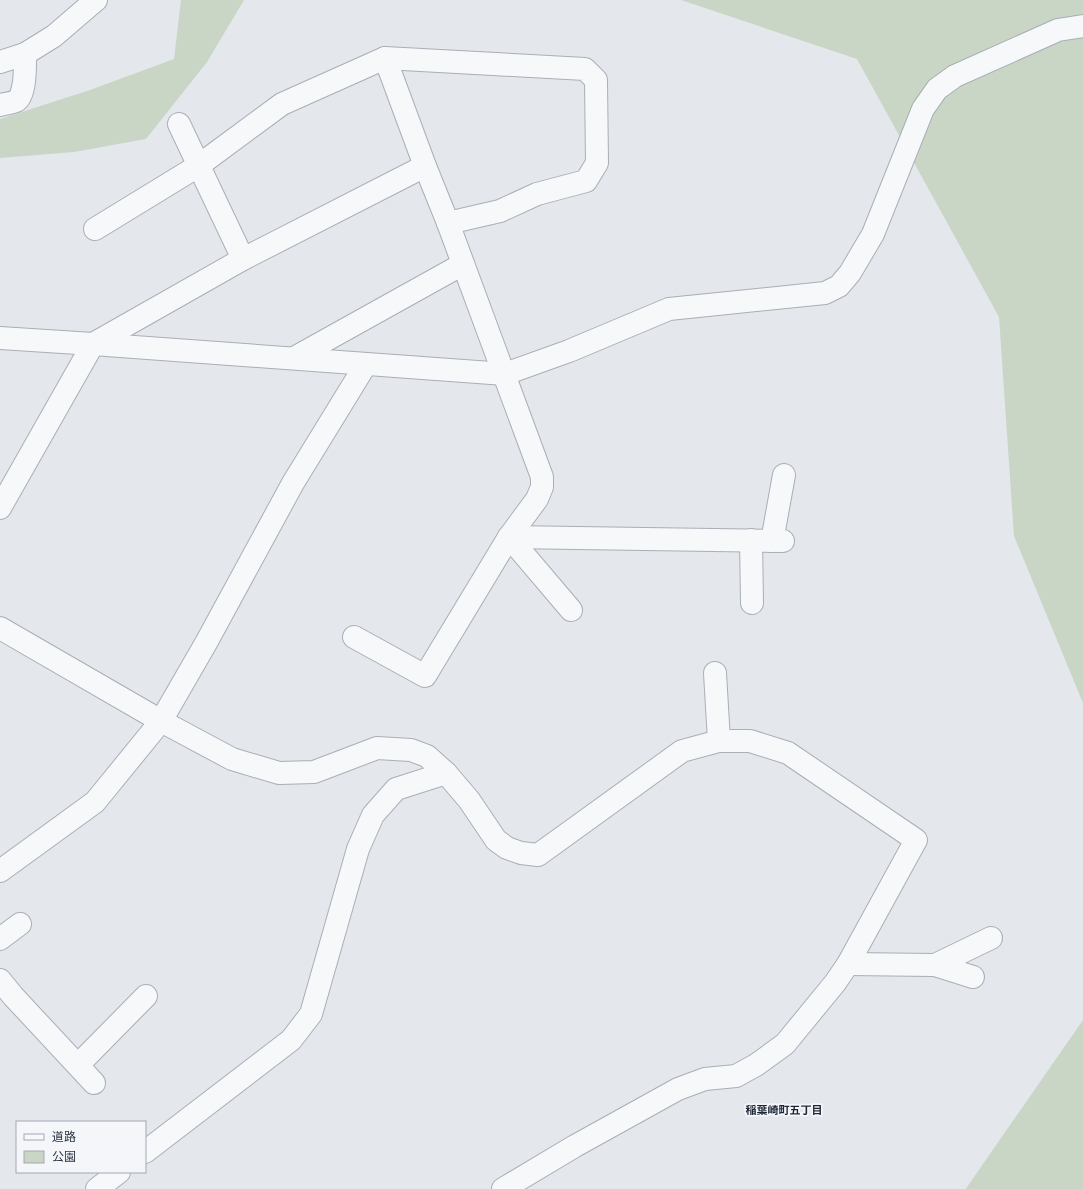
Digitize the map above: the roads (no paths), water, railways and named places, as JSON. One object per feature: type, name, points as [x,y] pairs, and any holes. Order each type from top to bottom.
[{"type":"street","points":[[0,62],[25,54],[54,36],[96,0]]},
{"type":"street","points":[[0,338],[505,374],[569,351],[669,309],[825,293],[839,286],[850,273],[873,234],[924,109],[938,89],[955,76],[1058,30],[1083,26]]},
{"type":"street","points":[[0,105],[16,101],[20,96],[24,80],[25,54]]},
{"type":"street","points":[[354,636],[425,676],[509,537],[537,499],[542,487],[542,478],[505,374],[464,264],[424,166],[384,58]]},
{"type":"street","points":[[95,229],[198,166],[282,104],[384,58],[584,69],[596,80],[597,163],[586,180],[537,194],[500,211],[448,223]]},
{"type":"street","points":[[179,124],[244,259]]},
{"type":"street","points":[[0,508],[93,344],[244,259],[424,166]]},
{"type":"street","points":[[294,358],[464,264]]},
{"type":"street","points":[[0,871],[95,802],[161,721],[206,643],[293,483],[366,364]]},
{"type":"street","points":[[509,537],[778,541],[784,475]]},
{"type":"street","points":[[509,537],[570,610]]},
{"type":"street","points":[[751,540],[752,603]]},
{"type":"street","points":[[0,628],[161,721],[232,759],[279,773],[314,772],[377,748],[411,750],[427,756],[446,772],[469,800],[496,840],[507,848],[521,853],[538,855],[682,751],[719,741],[750,741],[788,753],[916,840],[848,964],[835,983],[785,1044],[756,1065],[736,1076],[705,1079],[678,1089],[575,1146],[504,1189]]},
{"type":"street","points":[[715,673],[719,741]]},
{"type":"street","points":[[146,1151],[291,1040],[311,1014],[358,849],[373,815],[396,789],[446,772]]},
{"type":"street","points":[[0,939],[20,924]]},
{"type":"street","points":[[935,965],[991,938]]},
{"type":"street","points":[[848,964],[935,965],[973,977]]},
{"type":"street","points":[[0,980],[94,1083]]},
{"type":"street","points":[[78,1065],[146,996]]},
{"type":"street","points":[[97,1189],[118,1173]]},
{"type":"district","name":"稲葉崎町五丁目","points":[[784,1110]]}]
